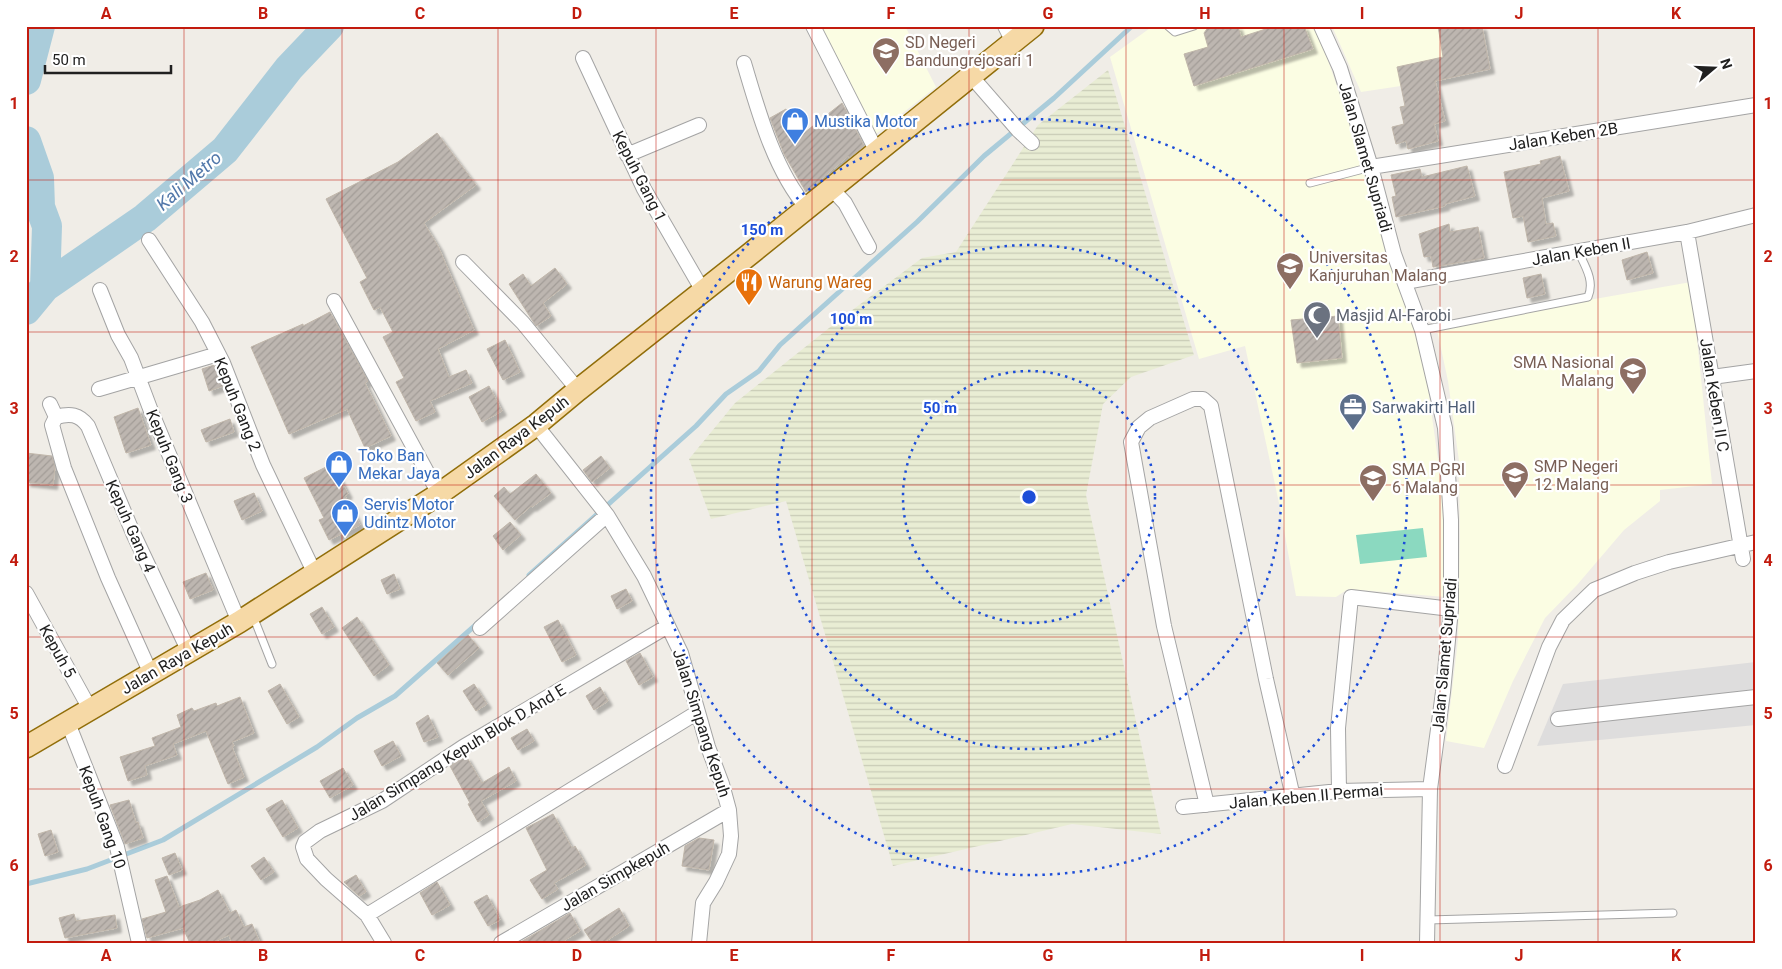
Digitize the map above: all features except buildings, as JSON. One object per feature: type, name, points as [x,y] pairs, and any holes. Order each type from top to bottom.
[{"type":"main road","name":"Jalan Raya Kepuh","points":[[26,746],[189,652],[315,574],[439,494],[536,425],[971,76],[1009,34],[1033,26]]},
{"type":"street","points":[[813,26],[876,152]]},
{"type":"street","name":"Jalan Slamet Supriadi","points":[[1321,26],[1340,68],[1371,167],[1394,254],[1422,330],[1444,428],[1451,520],[1451,609],[1443,692],[1430,789],[1427,943]]},
{"type":"street","name":"Kepuh Gang 1","points":[[583,58],[644,189],[703,291]]},
{"type":"street","points":[[744,63],[764,131],[795,194],[807,208]]},
{"type":"street","points":[[971,76],[1004,115],[1032,142]]},
{"type":"street","name":"Jalan Keben 2B","points":[[1371,167],[1756,104]]},
{"type":"street","points":[[627,155],[699,125]]},
{"type":"street","points":[[831,188],[845,202],[869,247]]},
{"type":"street","name":"Jalan Keben II","points":[[1405,282],[1687,232],[1756,214]]},
{"type":"street","name":"Jalan Keben II C","points":[[1687,232],[1743,559]]},
{"type":"street","name":"Kepuh Gang 2","points":[[149,240],[202,322],[218,354],[263,465],[315,574]]},
{"type":"street","points":[[463,262],[524,323],[578,390]]},
{"type":"street","name":"Kepuh Gang 3","points":[[100,290],[118,335],[131,358],[245,618]]},
{"type":"street","points":[[334,301],[439,494]]},
{"type":"street","points":[[100,390],[218,354]]},
{"type":"street","points":[[1712,377],[1756,371]]},
{"type":"street","points":[[1207,804],[1164,626],[1131,442],[1139,427],[1150,418],[1193,399],[1203,400],[1211,406],[1266,679],[1293,797]]},
{"type":"street","name":"Kepuh Gang 4","points":[[152,674],[104,569],[64,468],[52,425],[57,412],[82,418],[88,426],[133,533],[189,652]]},
{"type":"street","name":"Jalan Simpang Kepuh","points":[[536,425],[606,514],[644,576],[680,653],[708,747],[722,784],[730,810],[731,836],[728,854],[719,876],[703,903],[699,943]]},
{"type":"street","points":[[480,628],[606,514]]},
{"type":"street","points":[[1505,766],[1549,648],[1563,620],[1594,590],[1635,573],[1669,562],[1756,542]]},
{"type":"street","points":[[1339,791],[1338,728],[1351,597],[1451,609]]},
{"type":"street","name":"Kepuh 5","points":[[28,601],[90,709]]},
{"type":"street","name":"Jalan Simpang Kepuh Blok D And E","points":[[367,915],[307,859],[303,847],[305,842],[320,831],[382,801],[463,748],[668,626]]},
{"type":"street","points":[[1558,719],[1756,697]]},
{"type":"street","points":[[384,943],[367,915],[698,712]]},
{"type":"street","name":"Kepuh Gang 10","points":[[68,723],[117,847],[139,943]]},
{"type":"street","name":"Jalan Keben II Permai","points":[[1183,807],[1339,791],[1430,789]]},
{"type":"street","name":"Jalan Simpkepuh","points":[[501,943],[730,810]]},
{"type":"lane","points":[[1168,26],[1175,32],[1194,26]]},
{"type":"lane","points":[[1310,183],[1371,167]]},
{"type":"lane","points":[[1422,330],[1588,297],[1591,290],[1588,270],[1578,251]]},
{"type":"lane","points":[[245,618],[272,664]]},
{"type":"lane","points":[[1428,920],[1673,913]]},
{"type":"shaded area","name":"SD Negeri Bandungrejosari 1","points":[[819,26],[905,26],[936,87],[872,137]]},
{"type":"shaded area","name":"Universitas Kanjuruhan Malang","points":[[1153,26],[1312,26],[1320,38],[1343,103],[1388,257],[1413,324],[1426,374],[1442,488],[1445,597],[1348,589],[1336,597],[1296,596],[1279,503],[1245,346],[1199,359],[1110,57]]},
{"type":"shaded area","points":[[1332,26],[1438,26],[1447,79],[1361,92]]},
{"type":"shaded area","points":[[1108,70],[1194,355],[1131,377],[1103,404],[1086,495],[1161,834],[1072,824],[893,866],[786,501],[711,519],[689,459],[735,403],[839,320],[922,258],[956,252],[1038,125]]},
{"type":"shaded area","points":[[1691,282],[1712,484],[1660,490],[1660,501],[1624,530],[1577,585],[1545,618],[1513,681],[1484,748],[1446,741],[1458,640],[1459,461],[1448,381],[1437,330],[1555,306]]},
{"type":"shaded area","points":[[1756,662],[1756,725],[1537,746],[1563,684]]},
{"type":"green space","points":[[1423,528],[1427,557],[1360,564],[1356,535]]},
{"type":"waterway","points":[[26,80],[40,26]]},
{"type":"waterway","name":"Kali Metro","points":[[26,310],[45,287],[145,218],[225,150],[289,68],[329,26]]},
{"type":"waterway","points":[[529,575],[696,426],[726,394],[759,371],[780,345],[917,222],[984,156],[1054,98],[1132,26]]},
{"type":"waterway","points":[[26,141],[39,178],[40,207],[47,226],[45,287]]},
{"type":"waterway","points":[[26,884],[87,869],[163,840],[317,747],[357,718],[395,696],[479,622]]},
{"type":"place","name":"SD Negeri Bandungrejosari 1","points":[[886,75]]},
{"type":"place","name":"Mustika Motor","points":[[795,145]]},
{"type":"place","name":"Universitas Kanjuruhan Malang","points":[[1290,290]]},
{"type":"place","name":"Warung Wareg","points":[[749,306]]},
{"type":"place","name":"Masjid Al-Farobi","points":[[1317,339]]},
{"type":"place","name":"SMA Nasional Malang","points":[[1633,395]]},
{"type":"place","name":"Sarwakirti Hall","points":[[1353,431]]},
{"type":"place","name":"Toko Ban Mekar Jaya","points":[[339,488]]},
{"type":"place","name":"SMP Negeri 12 Malang","points":[[1515,499]]},
{"type":"place","name":"SMA PGRI 6 Malang","points":[[1373,502]]},
{"type":"place","name":"Servis Motor Udintz Motor","points":[[345,537]]}]
